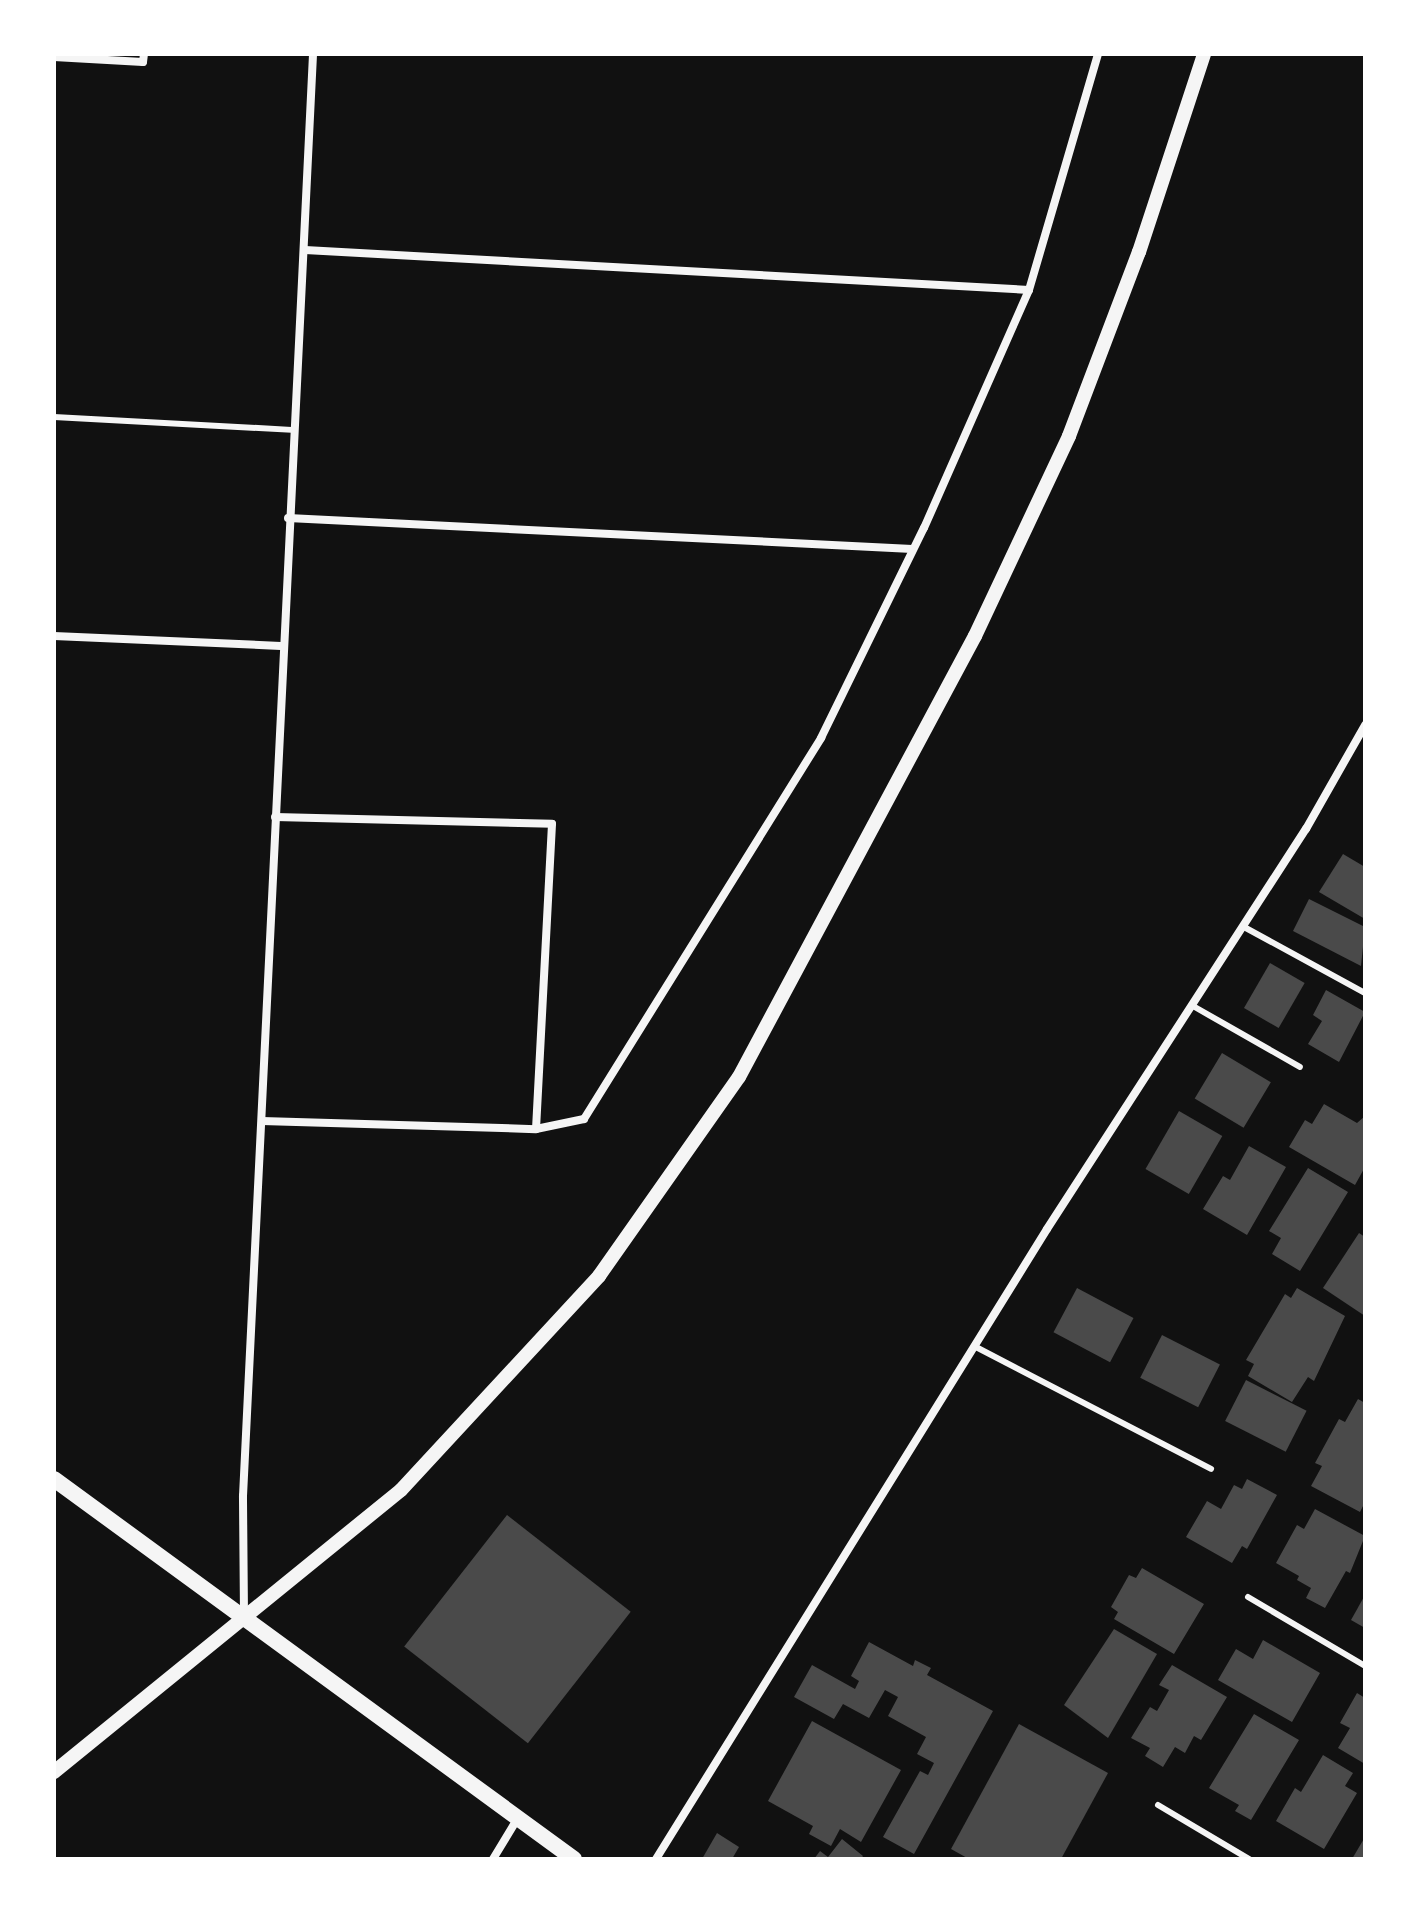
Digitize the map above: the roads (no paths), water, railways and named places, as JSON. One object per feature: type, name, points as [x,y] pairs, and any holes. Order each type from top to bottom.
[{"type":"main road","points":[[54,1479],[516,1821],[574,1859]]},
{"type":"street","points":[[54,57],[143,62],[144,54]]},
{"type":"street","points":[[244,1620],[243,1496],[281,646],[305,250],[313,54]]},
{"type":"street","points":[[262,1121],[536,1129],[584,1119],[821,738],[912,549],[1029,290],[1098,54]]},
{"type":"street","points":[[54,1772],[401,1490],[599,1276],[739,1077],[968,650],[1069,436],[1139,252],[1204,54]]},
{"type":"street","points":[[305,250],[1029,290]]},
{"type":"street","points":[[288,518],[912,549]]},
{"type":"street","points":[[54,636],[281,646]]},
{"type":"street","points":[[656,1859],[974,1346],[1244,927],[1365,725]]},
{"type":"street","points":[[275,817],[552,824],[536,1129]]},
{"type":"street","points":[[493,1859],[516,1821]]},
{"type":"lane","points":[[54,417],[292,430]]},
{"type":"lane","points":[[1244,927],[1365,993]]},
{"type":"lane","points":[[1193,1006],[1300,1067]]},
{"type":"lane","points":[[974,1346],[1211,1469]]},
{"type":"lane","points":[[1248,1597],[1365,1666]]},
{"type":"lane","points":[[1158,1805],[1249,1859]]}]
